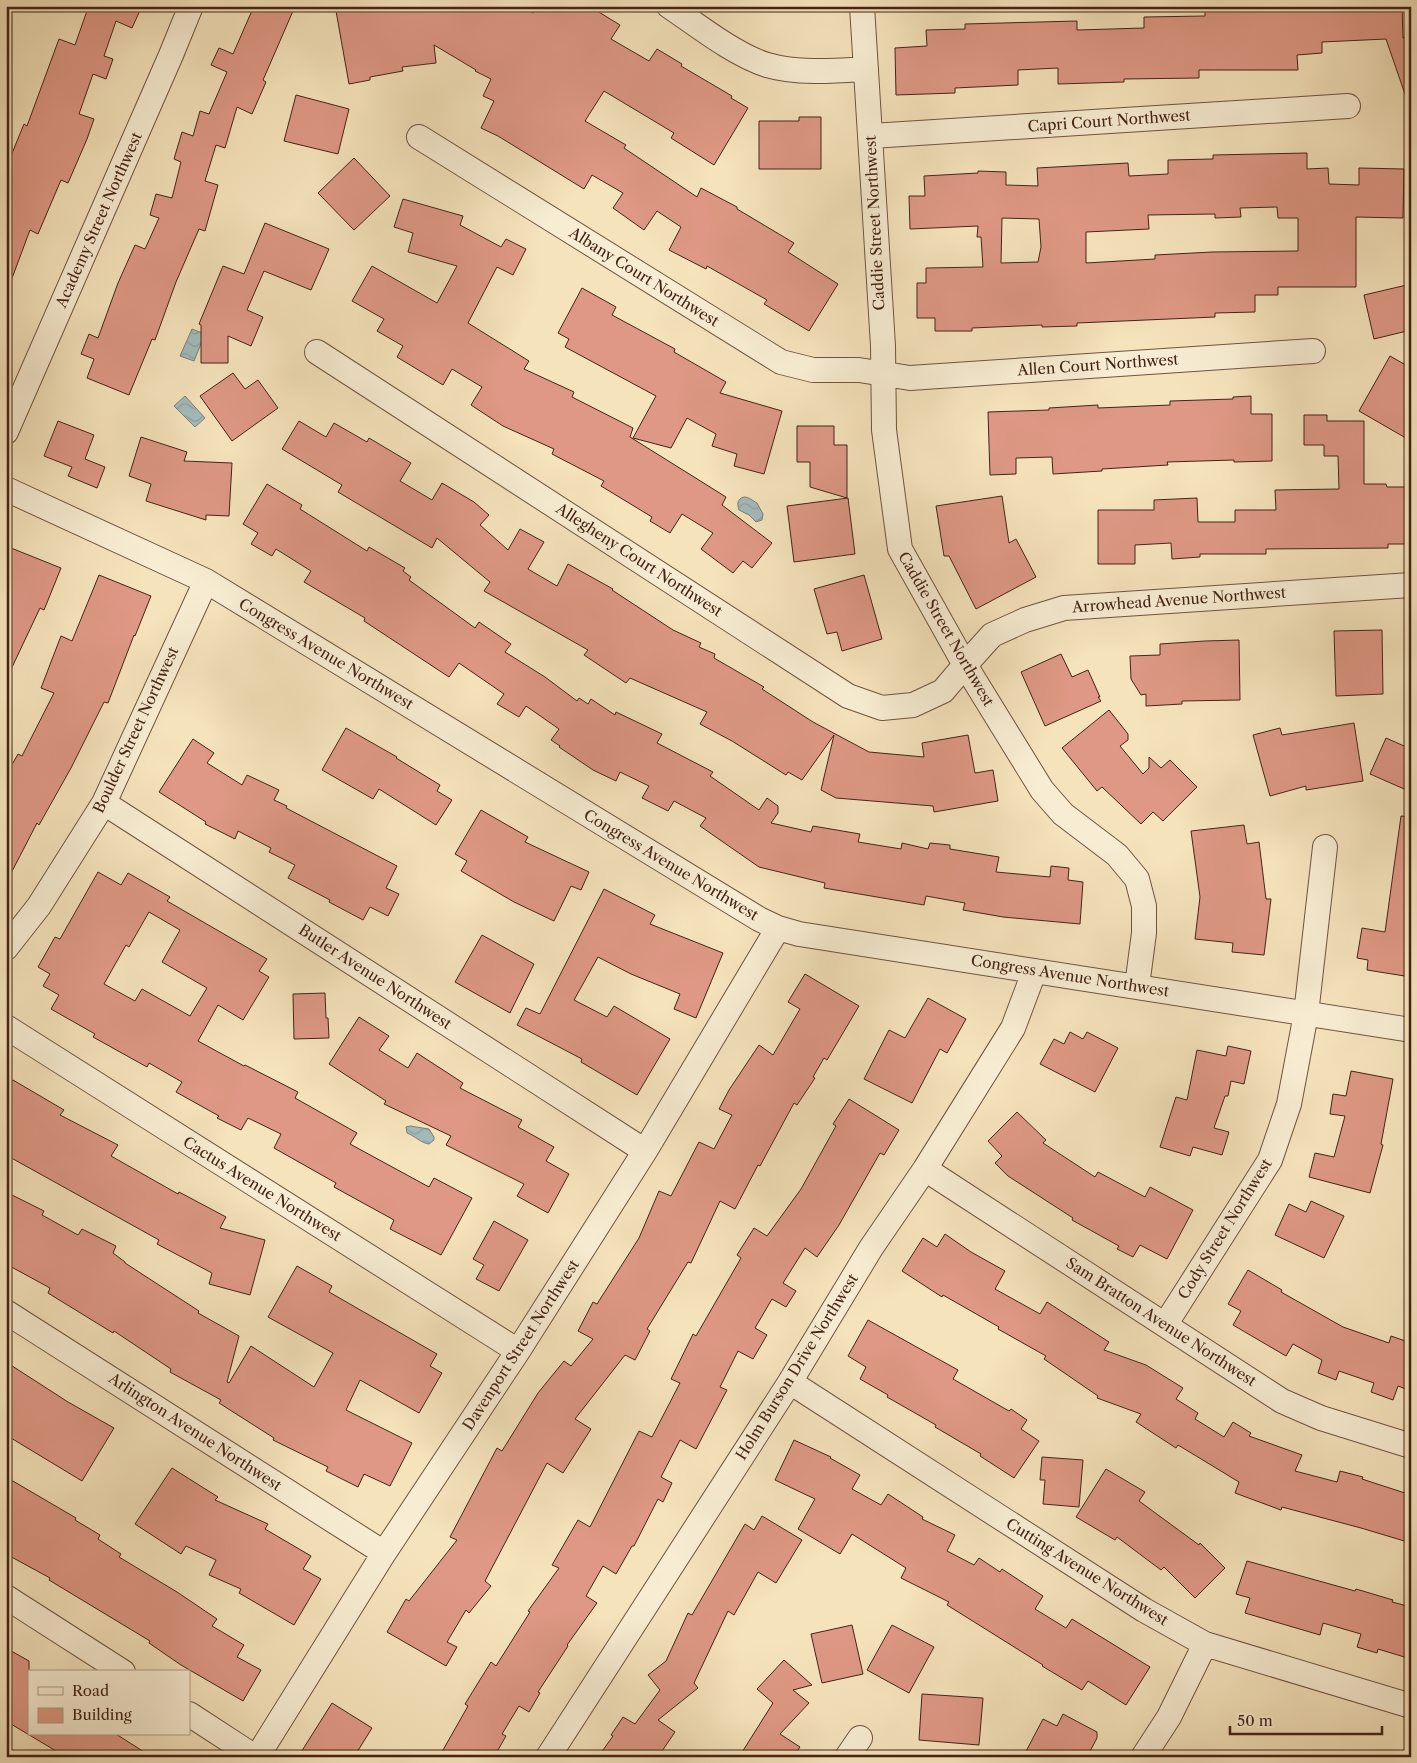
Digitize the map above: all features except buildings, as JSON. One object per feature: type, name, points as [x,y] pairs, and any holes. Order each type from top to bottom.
[{"type":"street","name":"Academy Street Northwest","points":[[6,432],[191,6]]},
{"type":"street","points":[[668,6],[743,55],[767,65],[802,71],[866,69]]},
{"type":"street","name":"Caddie Street Northwest","points":[[862,6],[884,374],[884,430],[900,549],[965,665],[1042,790],[1063,814],[1118,855],[1137,879],[1144,906],[1144,932],[1137,986]]},
{"type":"street","name":"Capri Court Northwest","points":[[871,136],[1348,106]]},
{"type":"street","name":"Albany Court Northwest","points":[[419,137],[781,362],[813,370],[859,370],[884,374]]},
{"type":"street","name":"Allen Court Northwest","points":[[884,374],[910,378],[1313,351]]},
{"type":"street","name":"Allegheny Court Northwest","points":[[317,352],[848,696],[882,708],[914,705],[943,692],[965,665]]},
{"type":"street","name":"Congress Avenue Northwest","points":[[6,489],[206,581],[750,914],[778,928],[799,934],[900,948],[1034,972],[1137,986],[1411,1030]]},
{"type":"street","name":"Boulder Street Northwest","points":[[6,948],[39,906],[104,803],[206,581]]},
{"type":"street","name":"Arrowhead Avenue Northwest","points":[[965,665],[992,635],[1025,620],[1064,608],[1411,586]]},
{"type":"street","name":"Butler Avenue Northwest","points":[[104,803],[645,1151]]},
{"type":"street","name":"Cody Street Northwest","points":[[1165,1325],[1270,1160],[1288,1104],[1306,1014],[1325,846]]},
{"type":"street","name":"Davenport Street Northwest","points":[[256,1757],[384,1553],[518,1351],[645,1151],[778,928]]},
{"type":"street","name":"Holm Burson Drive Northwest","points":[[548,1757],[790,1382],[871,1248],[925,1169],[1013,1028],[1034,972]]},
{"type":"street","name":"Cactus Avenue Northwest","points":[[6,1027],[518,1351]]},
{"type":"street","name":"Sam Bratton Avenue Northwest","points":[[925,1169],[1282,1401],[1322,1418],[1411,1446]]},
{"type":"street","name":"Arlington Avenue Northwest","points":[[6,1312],[384,1553]]},
{"type":"street","name":"Cutting Avenue Northwest","points":[[790,1382],[1144,1610],[1205,1644],[1411,1706]]},
{"type":"street","points":[[6,1597],[120,1670]]},
{"type":"street","points":[[1144,1757],[1170,1717],[1205,1644]]},
{"type":"street","points":[[190,1715],[256,1757]]},
{"type":"water","points":[[192,329],[205,334],[194,361],[180,356]]},
{"type":"water","points":[[185,396],[205,418],[195,427],[174,406]]},
{"type":"water","points":[[744,497],[757,503],[763,514],[762,520],[756,522],[749,515],[739,510],[738,502]]},
{"type":"water","points":[[406,1127],[429,1129],[434,1140],[429,1144],[407,1133]]}]
